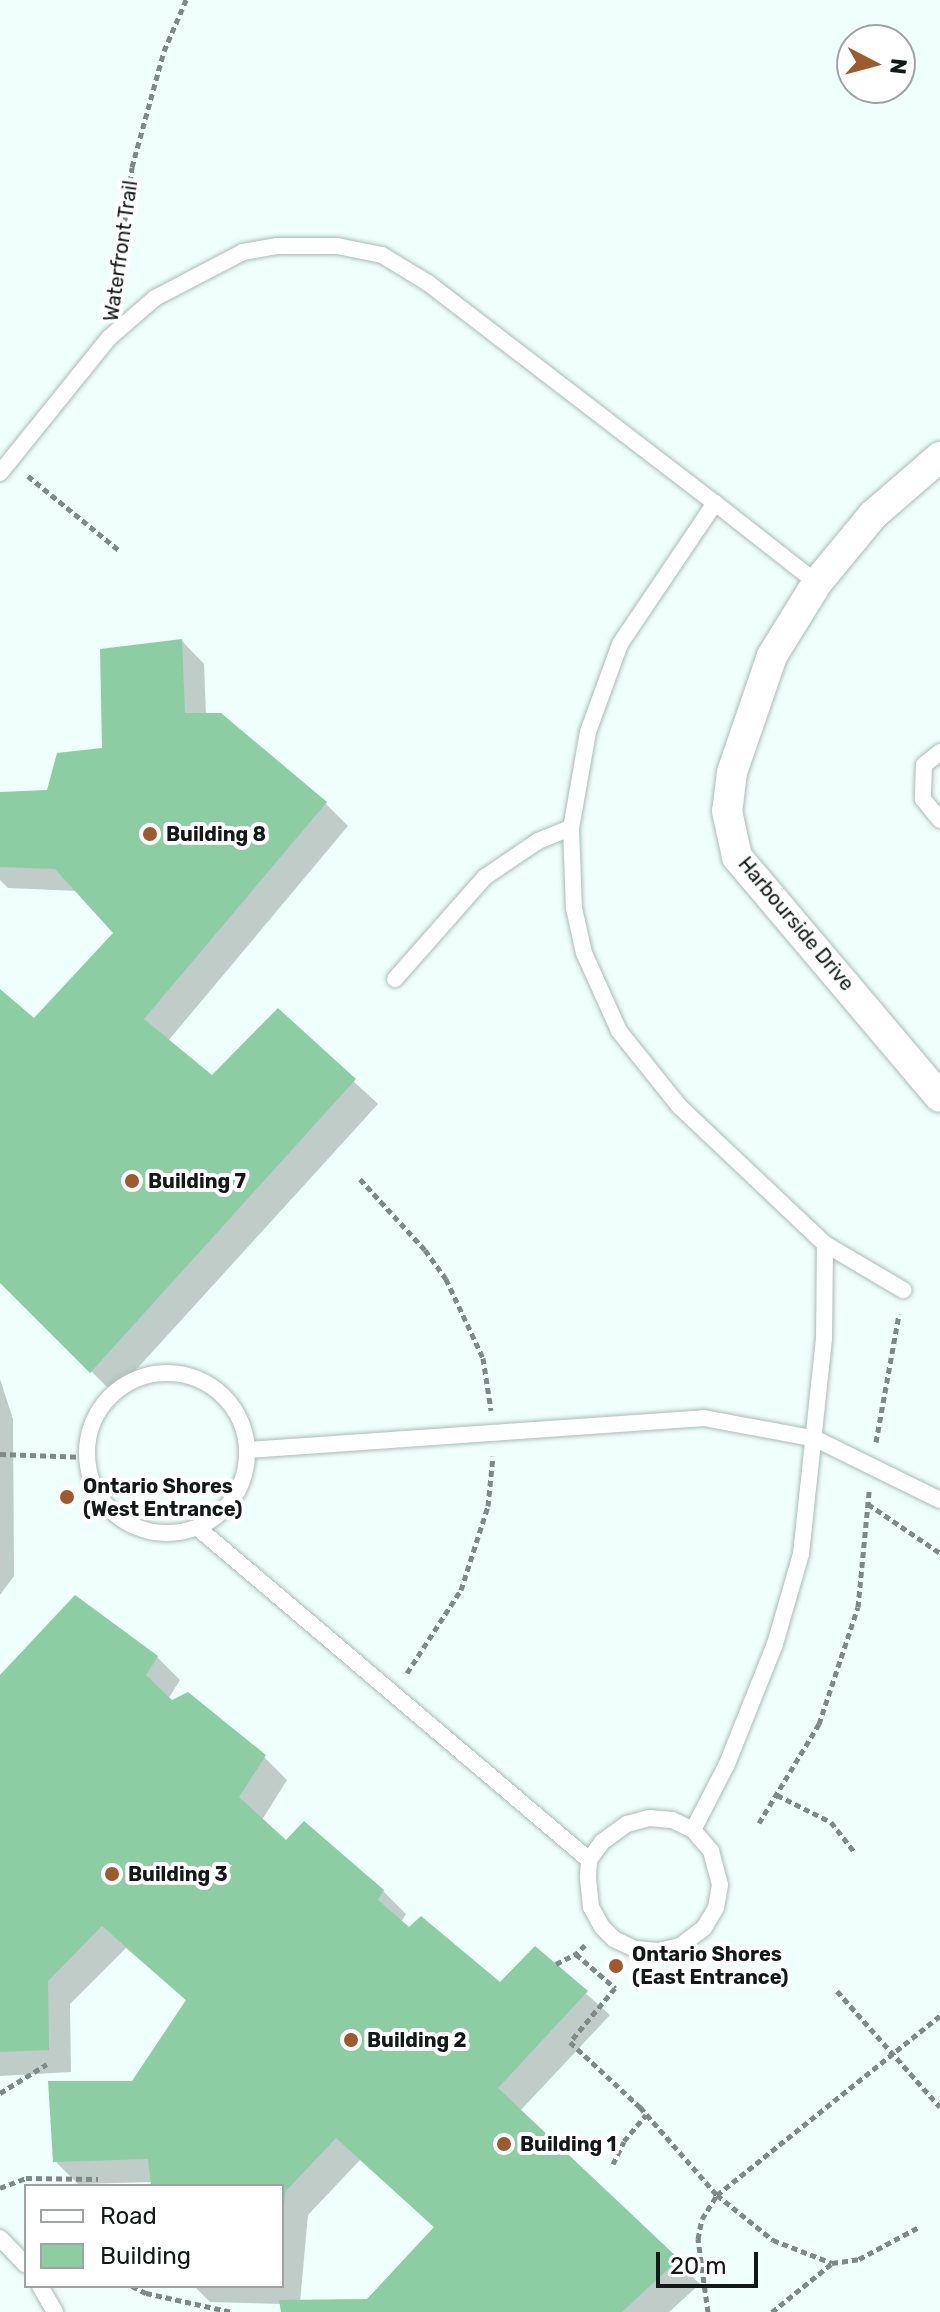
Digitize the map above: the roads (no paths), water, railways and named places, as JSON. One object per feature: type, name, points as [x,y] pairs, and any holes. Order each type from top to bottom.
[{"type":"street","name":"Harbourside Drive","points":[[938,462],[873,515],[817,583],[772,656],[732,772],[727,811],[737,857],[940,1097]]},
{"type":"lane","name":"Waterfront Trail","points":[[5,467],[109,338],[155,298],[243,252],[277,246],[337,246],[382,255],[428,283],[715,503]]},
{"type":"lane","points":[[817,583],[715,503],[620,644],[588,732],[571,828],[574,908],[584,953],[619,1031],[679,1106],[825,1244],[903,1290]]},
{"type":"lane","points":[[940,752],[924,765],[923,799],[940,820]]},
{"type":"lane","points":[[395,979],[485,877],[538,841],[571,828]]},
{"type":"lane","points":[[693,1830],[727,1764],[775,1644],[801,1554],[816,1439],[824,1339],[825,1244]]},
{"type":"lane","points":[[168,1372],[196,1378],[215,1388],[234,1409],[248,1450],[245,1470],[234,1495],[216,1516],[198,1528],[170,1533],[141,1529],[126,1522],[106,1504],[92,1480],[87,1457],[91,1430],[103,1404],[118,1389],[143,1376],[168,1372]]},
{"type":"lane","points":[[248,1450],[704,1418],[816,1439],[940,1500]]},
{"type":"lane","points":[[198,1528],[589,1860]]},
{"type":"lane","points":[[649,1818],[672,1820],[693,1830],[711,1851],[719,1873],[716,1908],[704,1928],[680,1946],[658,1951],[635,1949],[614,1939],[602,1927],[591,1907],[589,1860],[602,1842],[627,1824],[649,1818]]},
{"type":"lane","points":[[0,2238],[24,2263]]},
{"type":"lane","points":[[41,2288],[55,2312]]},
{"type":"place","name":"Building 8","points":[[150,834]]},
{"type":"place","name":"Building 7","points":[[132,1181]]},
{"type":"place","name":"Ontario Shores (West Entrance)","points":[[67,1497]]},
{"type":"place","name":"Building 3","points":[[112,1874]]},
{"type":"place","name":"Ontario Shores (East Entrance)","points":[[616,1966]]},
{"type":"place","name":"Building 2","points":[[351,2040]]},
{"type":"place","name":"Building 1","points":[[504,2144]]}]
